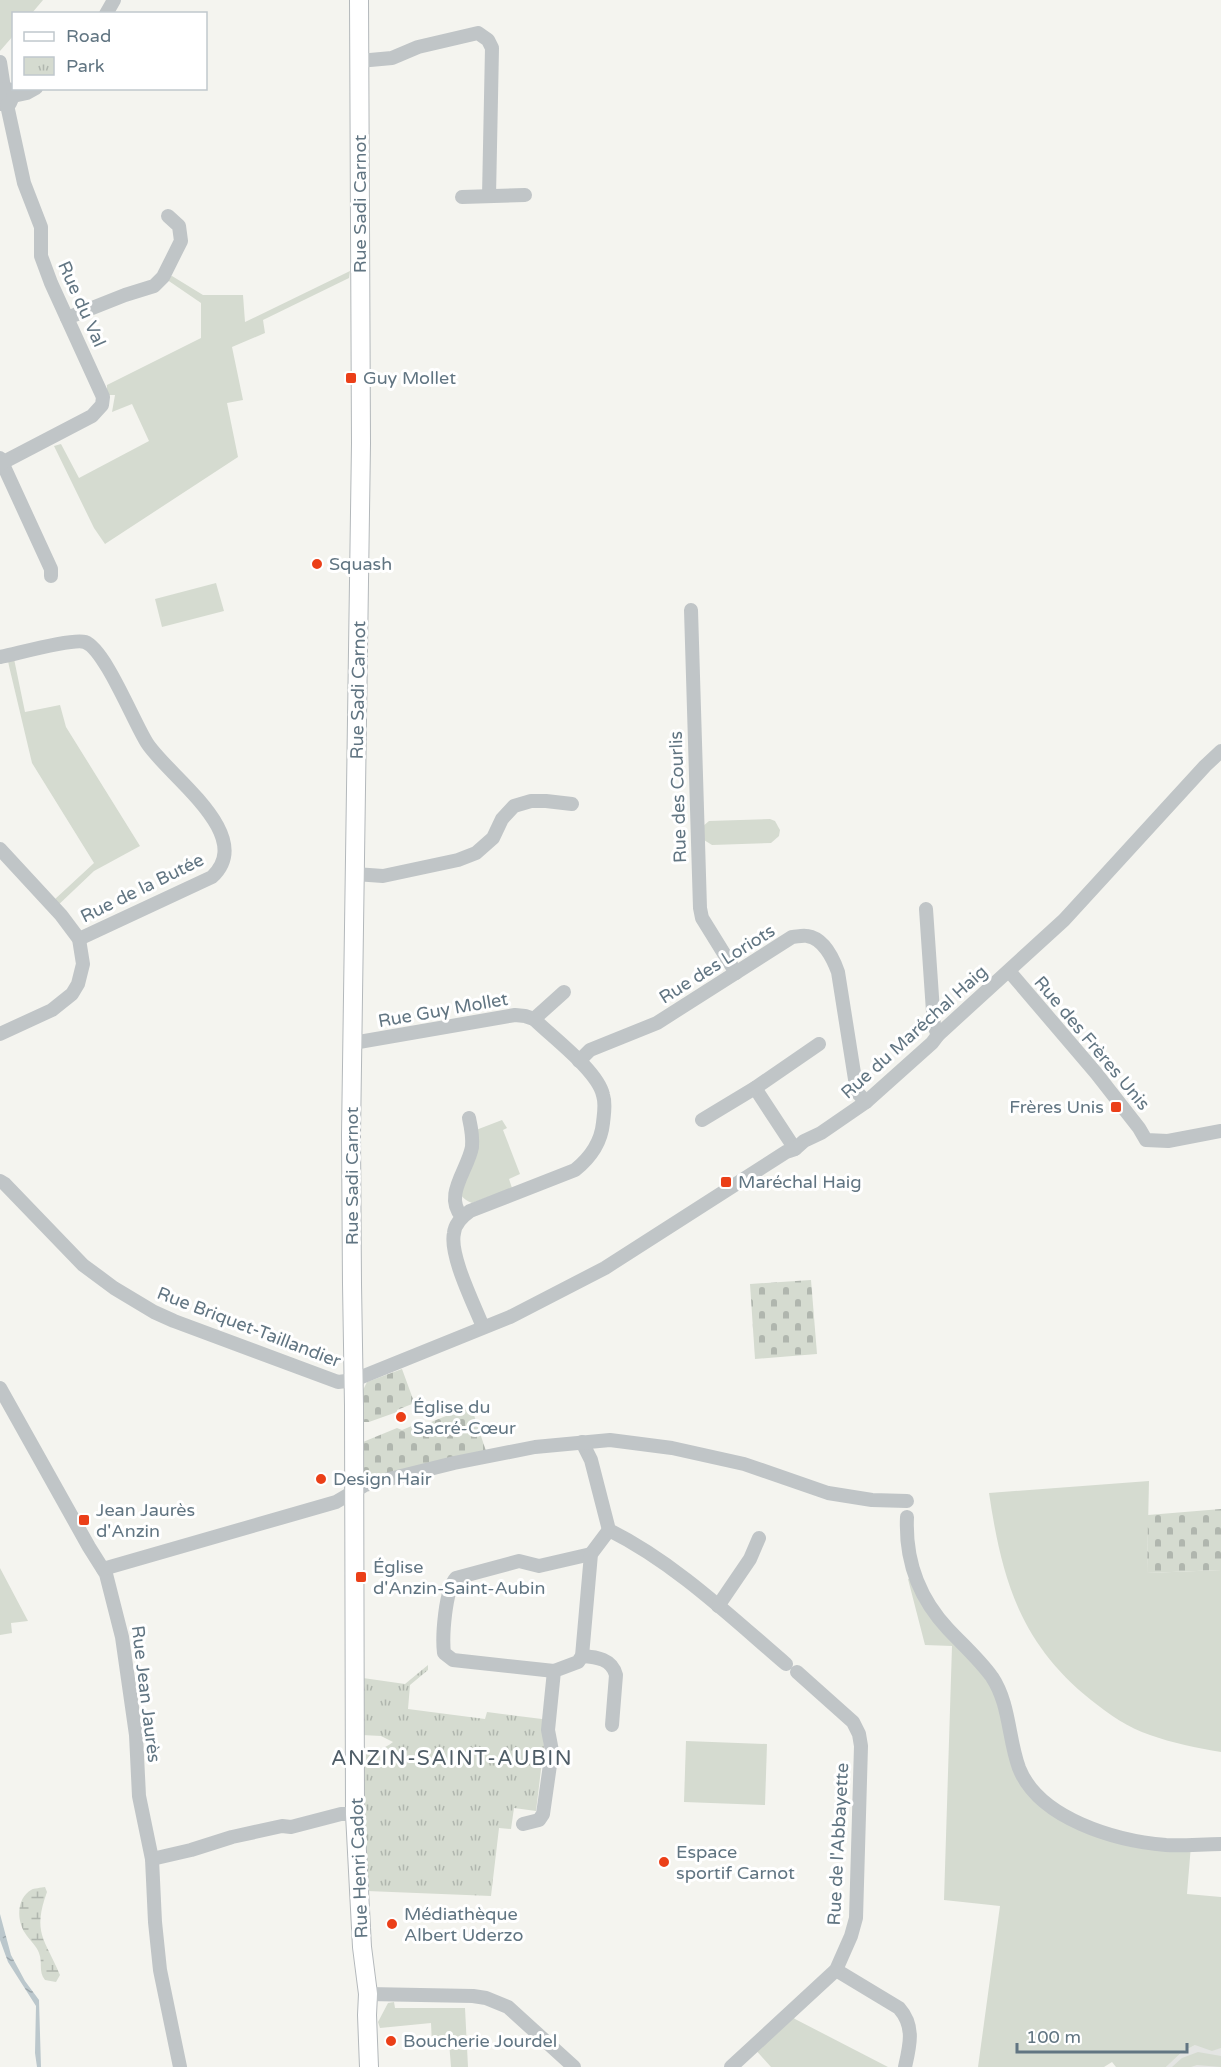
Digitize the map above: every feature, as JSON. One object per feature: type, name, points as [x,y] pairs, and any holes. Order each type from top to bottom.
[{"type":"main road","name":"Rue Sadi Carnot","points":[[354,1380],[353,1043],[361,442],[359,0]]},
{"type":"main road","name":"Rue Henri Cadot","points":[[354,1380],[356,1814],[362,1947],[368,1994],[369,2067]]},
{"type":"street","points":[[359,61],[392,58],[418,47],[478,33],[484,36],[492,48],[489,196]]},
{"type":"street","name":"Rue du Val","points":[[0,62],[24,183],[41,227],[41,256],[103,397],[102,405],[92,416],[1,461]]},
{"type":"street","points":[[5,96],[32,90]]},
{"type":"street","points":[[462,197],[525,195]]},
{"type":"street","points":[[67,318],[154,286],[163,277],[181,241],[178,226],[168,216]]},
{"type":"street","points":[[1,461],[51,569],[51,576]]},
{"type":"street","name":"Rue des Courlis","points":[[691,610],[700,908],[702,918],[736,973]]},
{"type":"street","name":"Rue de la Butée","points":[[0,657],[77,641],[92,646],[105,664],[148,745],[202,804],[217,827],[225,846],[223,863],[212,877],[79,939]]},
{"type":"street","name":"Rue du Maréchal Haig","points":[[354,1380],[510,1317],[605,1268],[786,1152],[821,1133],[866,1102],[1064,920],[1205,766],[1221,752]]},
{"type":"street","points":[[355,874],[383,876],[458,860],[476,853],[493,838],[502,819],[514,806],[531,801],[572,804]]},
{"type":"street","points":[[0,849],[61,915],[79,939],[82,964],[78,984],[72,994],[52,1010],[0,1034]]},
{"type":"street","points":[[926,909],[934,1026],[938,1035]]},
{"type":"street","name":"Rue des Loriots","points":[[579,1060],[590,1050],[657,1023],[792,937],[806,935],[816,939],[834,960],[838,972],[857,1092],[866,1102]]},
{"type":"street","name":"Rue des Frères Unis","points":[[1008,971],[1096,1073],[1146,1140],[1168,1141],[1221,1131]]},
{"type":"street","name":"Rue Guy Mollet","points":[[353,1043],[515,1015],[534,1019],[564,993]]},
{"type":"street","points":[[483,1327],[454,1249],[454,1230],[462,1217],[470,1211],[575,1170],[587,1160],[596,1146],[602,1128],[605,1104],[603,1092],[597,1081],[579,1060],[534,1019]]},
{"type":"street","points":[[702,1120],[755,1088],[819,1044]]},
{"type":"street","points":[[755,1088],[795,1149]]},
{"type":"street","points":[[462,1217],[455,1209],[454,1197],[472,1146],[469,1118]]},
{"type":"street","name":"Rue Briquet-Taillandier","points":[[0,1181],[83,1265],[114,1288],[154,1312],[338,1382],[354,1380]]},
{"type":"street","name":"Rue Jean Jaurès","points":[[0,1388],[103,1569],[122,1637],[136,1735],[139,1796],[152,1859],[160,1970],[180,2067]]},
{"type":"street","points":[[103,1569],[336,1502],[368,1484],[454,1463],[535,1447],[582,1442],[610,1440],[672,1448],[744,1464],[828,1493],[872,1500],[907,1501]]},
{"type":"street","points":[[582,1442],[591,1460],[609,1530],[591,1554],[582,1656],[578,1662],[554,1671],[453,1660],[444,1653],[443,1644],[452,1583],[456,1578],[519,1561],[540,1566],[591,1554]]},
{"type":"street","points":[[907,1517],[908,1551],[914,1576],[927,1603],[937,1616],[993,1678],[1005,1707],[1023,1778],[1037,1796],[1053,1810],[1094,1830],[1120,1837],[1167,1845],[1221,1844]]},
{"type":"street","name":"Rue de l'Abbayette","points":[[609,1530],[630,1540],[662,1562],[718,1606],[853,1722],[859,1734],[861,1746],[856,1918],[847,1946],[836,1970],[731,2067]]},
{"type":"street","points":[[718,1606],[750,1559],[759,1538]]},
{"type":"street","points":[[582,1656],[599,1657],[615,1669],[612,1725]]},
{"type":"street","points":[[524,1824],[539,1820],[543,1814],[552,1751],[548,1730],[554,1671]]},
{"type":"street","points":[[152,1859],[282,1826],[291,1827],[341,1814],[356,1814]]},
{"type":"street","points":[[836,1970],[899,2008],[907,2018],[911,2037],[905,2067]]},
{"type":"street","points":[[368,1994],[473,1996],[498,2002],[508,2007],[574,2067]]},
{"type":"shaded area","points":[[1221,2043],[1221,2067],[1166,2067],[1182,2052],[1195,2045]]},
{"type":"green space","points":[[0,0],[43,0],[33,12],[12,12],[12,37],[0,51]]},
{"type":"green space","points":[[350,271],[349,278],[263,320],[265,333],[232,347],[243,400],[227,403],[238,457],[105,544],[94,528],[54,446],[61,444],[79,478],[149,441],[132,404],[112,412],[115,395],[107,395],[107,385],[201,338],[201,303],[163,277],[172,276],[203,295],[243,295],[245,322]]},
{"type":"green space","points":[[216,583],[224,611],[162,627],[155,599]]},
{"type":"green space","points":[[13,654],[25,712],[60,705],[66,727],[140,846],[94,871],[54,909],[54,900],[94,863],[32,763],[7,656]]},
{"type":"green space","points":[[770,819],[775,821],[780,830],[779,836],[771,843],[712,845],[704,840],[702,827],[709,821]]},
{"type":"green space","points":[[502,1120],[507,1128],[503,1130],[520,1174],[509,1179],[512,1188],[472,1203],[461,1195],[476,1130]]},
{"type":"green space","points":[[811,1280],[817,1354],[755,1359],[750,1284]]},
{"type":"green space","points":[[402,1369],[417,1410],[412,1404],[397,1412],[363,1422],[363,1390],[367,1382]]},
{"type":"green space","points":[[471,1406],[486,1451],[370,1478],[364,1473],[363,1442],[397,1428],[402,1430],[414,1425],[416,1428]]},
{"type":"green space","points":[[1149,1481],[1147,1573],[1221,1570],[1221,1752],[1167,1740],[1134,1729],[1091,1700],[1047,1656],[1031,1632],[1018,1608],[1000,1554],[989,1493]]},
{"type":"green space","points":[[1221,1509],[1221,1570],[1147,1573],[1148,1515]]},
{"type":"green space","points":[[0,1568],[28,1621],[11,1623],[12,1633],[0,1635]]},
{"type":"green space","points":[[914,1576],[983,1665],[1037,1796],[1093,1830],[1191,1845],[1187,1894],[1221,1897],[1221,2048],[1212,2051],[1195,2045],[1182,2052],[1166,2067],[1116,2067],[1112,2062],[1104,2067],[978,2067],[1000,1906],[944,1900],[952,1646],[925,1645],[908,1579]]},
{"type":"green space","points":[[428,1665],[428,1670],[410,1685],[408,1709],[485,1719],[487,1712],[542,1719],[544,1745],[536,1811],[514,1808],[511,1829],[499,1828],[491,1896],[367,1891],[362,1750],[382,1748],[393,1742],[381,1736],[362,1735],[363,1678],[405,1684]]},
{"type":"green space","points":[[686,1741],[767,1744],[765,1805],[684,1802]]},
{"type":"green space","points":[[45,1887],[47,1892],[41,1927],[45,1944],[60,1975],[56,1982],[45,1980],[43,1977],[39,1953],[22,1928],[19,1916],[20,1904],[26,1894],[32,1889]]},
{"type":"green space","points":[[394,2002],[395,2008],[465,2008],[468,2067],[451,2067],[449,2042],[432,2045],[431,2023],[380,2028],[378,2022],[388,2003]]},
{"type":"green space","points":[[790,2014],[795,2019],[888,2067],[771,2067],[753,2047]]},
{"type":"green space","points":[[1198,2052],[1221,2056],[1221,2067],[1197,2065],[1172,2067],[1182,2058]]},
{"type":"water","points":[[0,1914],[11,1955],[25,1981],[39,2000],[41,2067],[37,2067],[35,2053],[36,2006],[8,1962],[0,1940]]},
{"type":"place","name":"Guy Mollet","points":[[351,378]]},
{"type":"place","name":"Squash","points":[[317,564]]},
{"type":"place","name":"Frères Unis","points":[[1116,1107]]},
{"type":"place","name":"Maréchal Haig","points":[[726,1182]]},
{"type":"place","name":"Église du Sacré-Cœur","points":[[401,1417]]},
{"type":"place","name":"Design Hair","points":[[321,1479]]},
{"type":"place","name":"Jean Jaurès d'Anzin","points":[[84,1520]]},
{"type":"place","name":"Église d'Anzin-Saint-Aubin","points":[[361,1577]]},
{"type":"place","name":"Espace sportif Carnot","points":[[664,1862]]},
{"type":"place","name":"Médiathèque Albert Uderzo","points":[[392,1924]]},
{"type":"place","name":"Boucherie Jourdel","points":[[391,2041]]},
{"type":"district","name":"ANZIN-SAINT-AUBIN","points":[[452,1758]]}]
